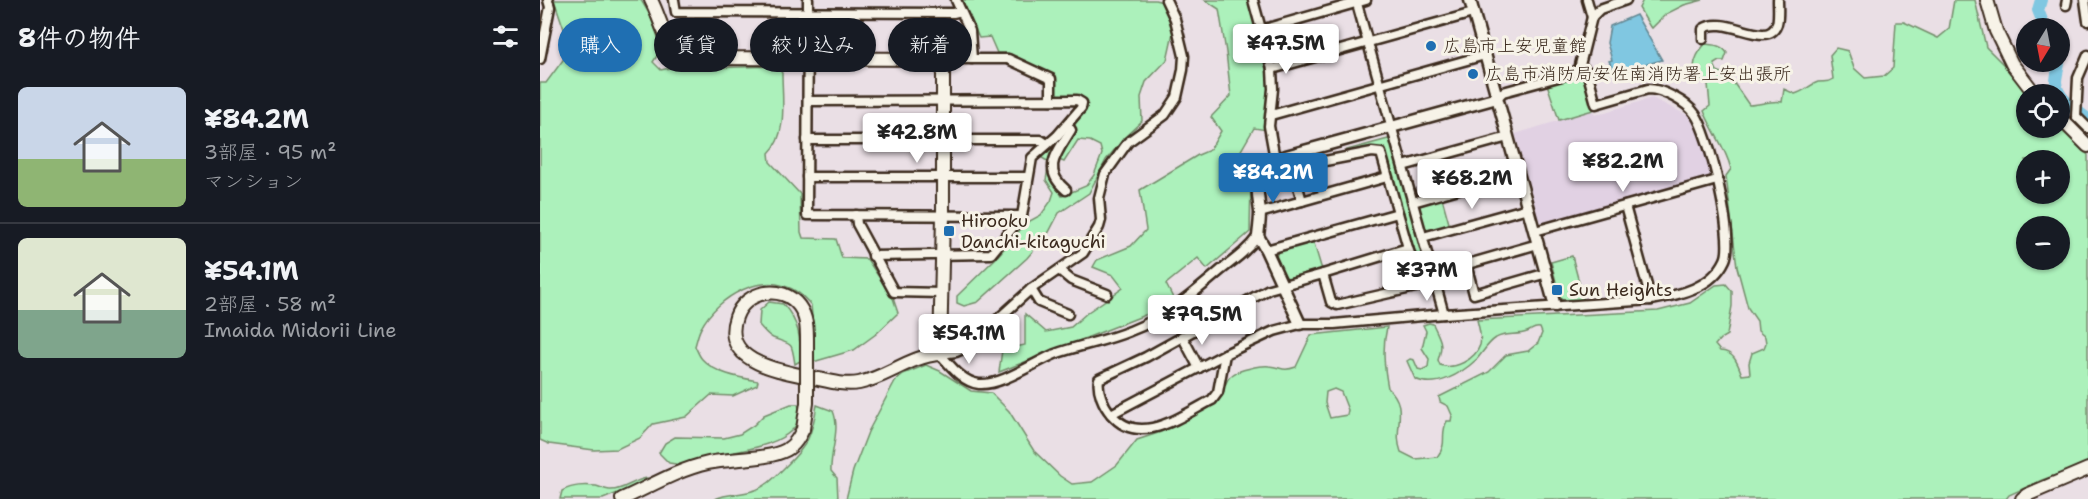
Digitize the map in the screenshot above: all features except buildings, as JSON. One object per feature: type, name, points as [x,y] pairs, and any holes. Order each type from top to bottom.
[{"type":"main road","points":[[651,0],[670,45],[684,56],[750,58]]},
{"type":"main road","points":[[1987,0],[1996,31],[2012,64],[2027,84]]},
{"type":"main road","points":[[622,499],[697,465],[778,453],[794,444],[803,429],[807,403],[807,341],[805,318],[800,307],[785,295],[767,292],[758,294],[743,305],[737,315],[734,324],[737,342],[742,352],[749,358],[781,371],[840,384],[856,384],[876,379],[921,357],[940,354],[943,254],[943,72]]},
{"type":"main road","points":[[2070,128],[2088,146]]},
{"type":"main road","points":[[2022,499],[2088,470]]},
{"type":"street","points":[[540,59],[543,25],[550,7],[548,0]]},
{"type":"street","points":[[674,0],[676,12],[953,13],[961,11]]},
{"type":"street","points":[[808,0],[808,18]]},
{"type":"street","points":[[956,0],[964,18]]},
{"type":"street","points":[[940,354],[956,352],[967,347],[1031,289],[1083,253],[1101,220],[1100,198],[1105,174],[1119,153],[1135,136],[1165,115],[1177,97],[1184,56],[1175,19],[1166,0]]},
{"type":"street","points":[[1253,0],[1272,69],[1269,126],[1275,159]]},
{"type":"street","points":[[1261,30],[1366,0]]},
{"type":"street","points":[[1470,0],[1555,306]]},
{"type":"street","points":[[1300,324],[1258,236],[1260,213],[1257,179],[1260,170],[1275,159],[1497,98],[1503,92],[1573,74],[1581,66],[1592,17],[1587,0]]},
{"type":"street","points":[[1592,17],[1600,9],[1626,0]]},
{"type":"street","points":[[1703,39],[1703,29],[1707,26],[1734,26],[1755,34],[1768,34],[1775,29],[1778,22],[1778,0]]},
{"type":"street","points":[[2085,0],[2088,21]]},
{"type":"street","points":[[1356,1],[1444,314]]},
{"type":"street","points":[[1272,69],[1473,13]]},
{"type":"street","points":[[1271,115],[1485,55]]},
{"type":"street","points":[[2088,55],[2078,78],[2076,116],[2088,128]]},
{"type":"street","points":[[972,59],[1008,58],[1051,79],[1051,100]]},
{"type":"street","points":[[1111,414],[1225,354],[1274,331],[1300,324],[1334,324],[1651,300],[1690,291],[1705,282],[1726,259],[1726,239],[1722,198],[1707,142],[1697,116],[1690,108],[1655,88],[1648,88],[1596,104],[1587,71],[1581,66]]},
{"type":"street","points":[[807,72],[807,215],[1022,216]]},
{"type":"street","points":[[808,101],[1077,100],[1082,103],[1082,108],[1067,125],[1032,158],[1022,216],[991,254],[873,255]]},
{"type":"street","points":[[1066,190],[1057,183],[1052,174],[1057,153],[1071,130],[1067,125]]},
{"type":"street","points":[[1403,166],[1508,137]]},
{"type":"street","points":[[807,140],[1041,140],[1047,144]]},
{"type":"street","points":[[1302,201],[1293,169],[1372,152],[1381,153],[1408,248],[1421,284],[1337,305],[1331,302],[1323,274]]},
{"type":"street","points":[[1413,202],[1518,172]]},
{"type":"street","points":[[807,177],[1028,177]]},
{"type":"street","points":[[1260,213],[1387,177]]},
{"type":"street","points":[[1535,231],[1717,180]]},
{"type":"street","points":[[1625,206],[1651,300]]},
{"type":"street","points":[[1423,237],[1528,208]]},
{"type":"street","points":[[1266,250],[1398,213]]},
{"type":"street","points":[[856,215],[857,224],[894,292],[942,293]]},
{"type":"street","points":[[940,354],[956,371],[973,383],[998,381],[1056,354],[1146,325],[1187,299],[1258,236]]},
{"type":"street","points":[[1433,274],[1539,244]]},
{"type":"street","points":[[1225,354],[1218,392],[1212,400],[1161,427],[1136,430],[1119,423],[1105,407],[1098,385],[1099,379],[1146,357],[1269,289],[1408,248]]},
{"type":"street","points":[[1466,264],[1474,294],[1546,273]]},
{"type":"street","points":[[1059,270],[1071,280],[1107,294]]},
{"type":"street","points":[[1031,289],[1040,302],[1068,314]]},
{"type":"street","points":[[1182,336],[1198,368]]},
{"type":"shaded area","points":[[1652,98],[1689,116],[1704,145],[1711,174],[1709,179],[1546,225],[1539,221],[1515,134],[1593,110],[1595,115]]},
{"type":"green space","points":[[554,0],[641,0],[654,26],[654,72],[738,72],[738,67],[750,67],[750,72],[781,72],[783,115],[779,136],[769,153],[770,162],[800,194],[803,238],[836,239],[842,258],[867,259],[893,298],[898,313],[876,334],[854,350],[813,362],[814,337],[811,305],[797,292],[784,286],[756,285],[730,297],[718,306],[700,330],[695,346],[707,364],[728,374],[758,381],[757,385],[733,396],[711,395],[686,417],[653,424],[640,438],[617,449],[594,450],[549,444],[540,440],[540,83],[546,83],[558,67],[558,72],[642,72],[642,18],[560,18]]},
{"type":"green space","points":[[962,0],[1155,0],[1163,2],[1173,33],[1167,60],[1146,82],[1141,97],[1142,121],[1106,160],[1089,193],[1059,213],[1049,232],[1027,258],[978,302],[964,306],[957,303],[957,296],[996,258],[1026,223],[1041,215],[1051,201],[1054,192],[1046,180],[1049,162],[1042,158],[1041,153],[1060,139],[1061,142],[1050,169],[1062,196],[1086,186],[1094,175],[1102,154],[1100,146],[1090,141],[1078,140],[1064,162],[1059,160],[1076,131],[1075,124],[1087,108],[1085,103],[1075,96],[1056,95],[1054,75],[1008,53],[997,53],[990,37],[979,38]]},
{"type":"green space","points":[[1205,0],[1248,0],[1269,70],[1267,130],[1254,128],[1239,154],[1256,157],[1251,177],[1250,232],[1207,269],[1198,258],[1166,284],[1174,300],[1150,313],[999,372],[1002,350],[1025,345],[1025,314],[1046,332],[1071,327],[1088,312],[1123,288],[1113,275],[1093,267],[1097,260],[1131,246],[1146,230],[1140,190],[1210,150],[1221,131],[1211,117],[1231,96],[1226,52],[1219,9]]},
{"type":"green space","points":[[1643,0],[1703,0],[1684,5],[1666,14],[1652,28],[1639,8]]},
{"type":"green space","points":[[1954,0],[1975,0],[1986,47],[2021,84],[2016,84],[2016,138],[2070,136],[2088,155],[2088,464],[2042,480],[2009,495],[2006,499],[846,499],[853,471],[868,432],[895,381],[903,374],[926,365],[940,371],[971,391],[991,393],[1009,411],[1034,451],[1060,476],[1072,484],[1092,482],[1117,465],[1137,440],[1161,432],[1216,404],[1227,381],[1235,373],[1261,366],[1285,369],[1296,367],[1311,335],[1387,327],[1384,342],[1385,365],[1388,388],[1395,395],[1398,403],[1399,443],[1401,452],[1415,459],[1437,457],[1441,452],[1445,426],[1447,421],[1451,421],[1452,415],[1448,406],[1440,402],[1439,397],[1489,372],[1506,355],[1528,351],[1538,343],[1542,333],[1540,328],[1536,328],[1523,333],[1500,336],[1490,342],[1477,359],[1456,375],[1440,381],[1423,382],[1415,379],[1407,361],[1414,360],[1418,369],[1428,367],[1429,359],[1422,348],[1426,331],[1423,325],[1429,323],[1433,324],[1440,341],[1441,349],[1438,360],[1440,365],[1451,366],[1469,359],[1480,345],[1477,320],[1658,311],[1690,303],[1716,285],[1726,284],[1732,291],[1727,335],[1715,345],[1720,351],[1732,356],[1742,375],[1750,374],[1749,363],[1752,353],[1764,348],[1766,343],[1765,337],[1758,331],[1757,321],[1748,308],[1737,267],[1726,176],[1731,169],[1704,111],[1710,106],[1708,84],[1701,81],[1695,72],[1697,55],[1705,44],[1723,48],[1727,53],[1724,61],[1714,64],[1717,71],[1722,73],[1728,69],[1732,73],[1731,79],[1749,105],[1782,102],[1784,89],[1795,94],[1815,83],[1833,79],[1830,55],[1836,48],[1848,51],[1854,68],[1865,78],[1884,76],[1893,68],[1896,22],[1904,22],[1938,38],[1949,29]],"holes":[[[1334,389],[1341,392],[1348,410],[1347,415],[1330,418],[1325,403],[1326,392]]]},
{"type":"green space","points":[[1583,77],[1593,110],[1559,120],[1547,84]]},
{"type":"green space","points":[[1392,138],[1433,284],[1424,285],[1383,152],[1349,155],[1347,150]]},
{"type":"green space","points":[[1442,198],[1450,227],[1429,233],[1424,231],[1418,207],[1420,204]]},
{"type":"green space","points":[[1313,240],[1322,270],[1292,279],[1285,277],[1276,257],[1278,251]]},
{"type":"green space","points":[[1572,256],[1584,301],[1564,301],[1560,298],[1551,262]]},
{"type":"green space","points":[[769,302],[783,304],[796,324],[800,361],[795,364],[792,347],[788,343],[771,337],[759,325],[760,310]]},
{"type":"green space","points":[[791,404],[798,404],[799,418],[794,428],[783,437],[770,443],[682,465],[669,463],[659,453],[665,443],[675,437],[724,438],[740,434],[764,415]]},
{"type":"green space","points":[[817,405],[833,411],[835,418],[836,433],[831,471],[837,478],[838,499],[715,499],[757,489],[775,477],[808,439]]},
{"type":"green space","points":[[647,478],[647,481],[603,499],[560,499],[562,491],[574,487],[596,486],[606,490],[615,490]]},
{"type":"water","points":[[1636,15],[1662,60],[1615,73],[1609,61],[1612,60],[1607,43],[1610,26]]},
{"type":"waterway","points":[[2041,0],[2038,10],[2041,18]]},
{"type":"waterway","points":[[2058,72],[2056,82],[2060,94],[2068,104],[2088,119]]},
{"type":"place","name":"広島市上安児童館","points":[[1431,46]]},
{"type":"place","name":"広島市消防局安佐南消防署上安出張所","points":[[1473,74]]},
{"type":"place","name":"Hirooku Danchi-kitaguchi","points":[[949,231]]},
{"type":"place","name":"Sun Heights","points":[[1557,290]]}]
